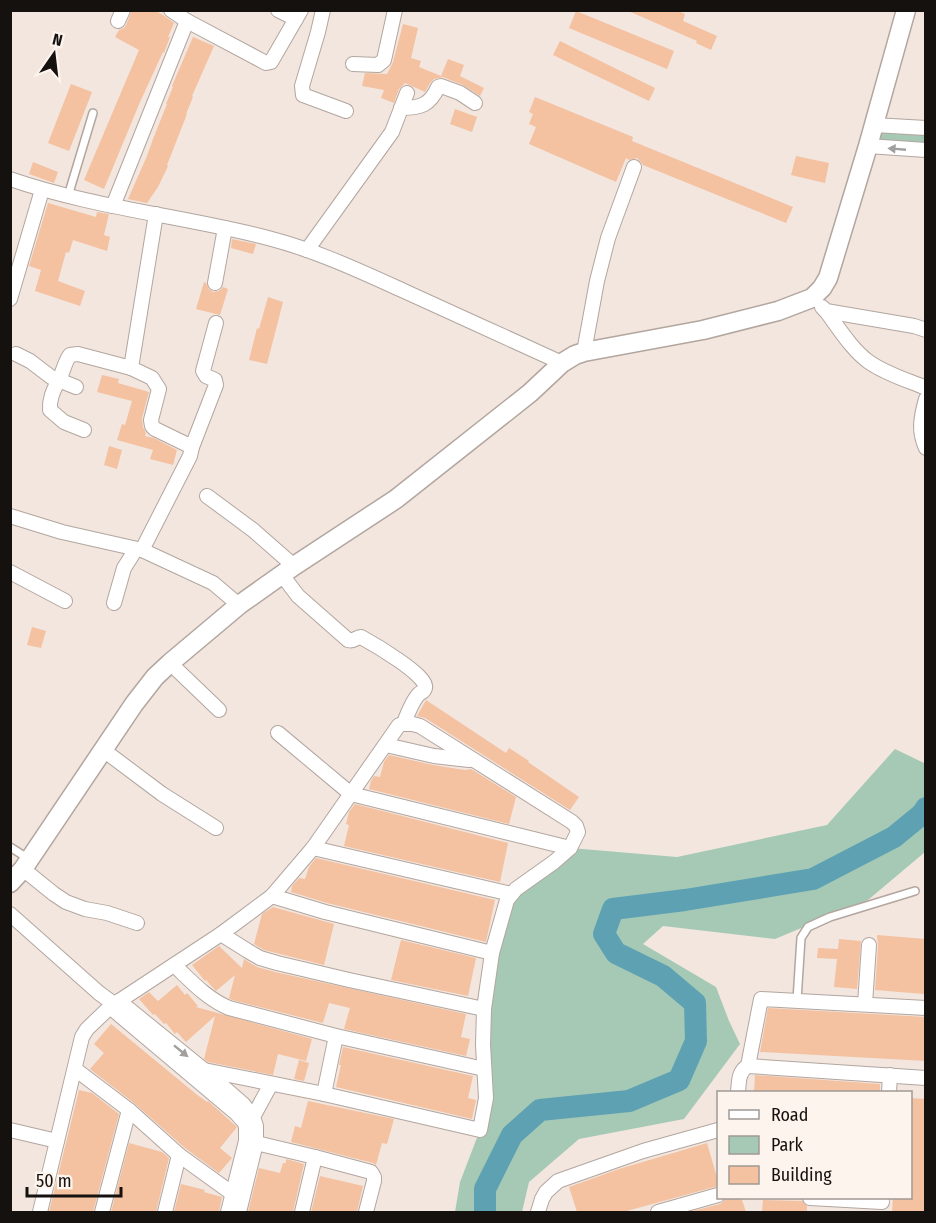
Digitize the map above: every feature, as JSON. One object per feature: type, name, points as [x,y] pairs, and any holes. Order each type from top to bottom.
[{"type":"street","points":[[171,10],[187,21],[266,63],[271,62],[299,15],[278,10]]},
{"type":"street","points":[[323,10],[302,86],[303,95],[346,111]]},
{"type":"street","points":[[353,64],[378,65],[384,60],[395,10]]},
{"type":"street","points":[[136,923],[66,902],[18,873],[145,689],[170,663],[239,605],[396,499],[530,393],[562,363],[575,355],[703,330],[778,311],[812,298],[828,278],[906,10]]},
{"type":"street","points":[[113,206],[187,21]]},
{"type":"street","points":[[401,108],[411,108],[430,101],[438,87],[441,86],[460,93],[475,103]]},
{"type":"street","points":[[307,250],[392,132],[407,93]]},
{"type":"street","points":[[874,125],[926,128]]},
{"type":"street","points":[[868,146],[926,150]]},
{"type":"street","points":[[584,352],[597,281],[608,238],[634,167]]},
{"type":"street","points":[[10,179],[42,190],[270,238],[307,250],[562,363]]},
{"type":"street","points":[[11,296],[42,190]]},
{"type":"street","points":[[131,368],[156,214]]},
{"type":"street","points":[[215,282],[225,228]]},
{"type":"street","points":[[812,298],[826,311],[839,330],[866,360],[926,388]]},
{"type":"street","points":[[826,311],[926,330]]},
{"type":"street","points":[[114,603],[124,568],[139,550],[190,456],[216,385],[215,380],[206,375],[203,370],[216,323]]},
{"type":"street","points":[[84,430],[64,422],[50,410],[55,385],[68,358],[74,353],[131,368],[152,378],[159,389],[151,420],[152,426],[192,447]]},
{"type":"street","points":[[16,354],[26,358],[46,375],[76,387]]},
{"type":"street","points":[[926,399],[920,427],[926,448]]},
{"type":"street","points":[[40,1212],[84,1032],[114,1004],[221,934],[272,896],[313,848],[396,728],[404,723],[418,695],[426,688],[412,670],[361,637],[353,641],[348,640],[298,596],[288,570],[253,530],[207,496]]},
{"type":"street","points":[[10,516],[62,532],[139,550],[213,583],[239,605]]},
{"type":"street","points":[[10,572],[65,601]]},
{"type":"street","points":[[170,663],[219,710]]},
{"type":"street","points":[[204,1070],[324,1094],[480,1130],[486,1098],[483,1045],[484,1009],[492,953],[504,909],[511,894],[570,848],[578,832],[572,822],[420,726],[404,723]]},
{"type":"street","points":[[278,733],[351,794],[570,848]]},
{"type":"street","points":[[386,745],[434,756],[473,760]]},
{"type":"street","points":[[102,749],[162,794],[216,828]]},
{"type":"street","points":[[313,848],[511,894]]},
{"type":"street","points":[[272,896],[336,915],[492,953]]},
{"type":"street","points":[[10,914],[99,993],[204,1070],[243,1104],[253,1117],[256,1126],[228,1212]]},
{"type":"street","points":[[221,934],[260,958],[277,963],[484,1009]]},
{"type":"street","points":[[865,1004],[869,945]]},
{"type":"street","points":[[174,965],[207,995],[221,1004],[336,1036],[484,1069]]},
{"type":"street","points":[[748,1066],[761,999],[926,1008]]},
{"type":"street","points":[[114,1004],[242,1118],[251,1142],[239,1212]]},
{"type":"street","points":[[324,1094],[336,1036]]},
{"type":"street","points":[[738,1091],[741,1073],[744,1067],[748,1066],[926,1078]]},
{"type":"street","points":[[75,1069],[129,1110],[179,1155],[233,1194]]},
{"type":"street","points":[[889,1091],[890,1075]]},
{"type":"street","points":[[253,1117],[271,1084]]},
{"type":"street","points":[[102,1212],[129,1110]]},
{"type":"street","points":[[10,1130],[57,1141]]},
{"type":"street","points":[[538,1212],[546,1192],[558,1181],[643,1151],[717,1130]]},
{"type":"street","points":[[251,1142],[362,1169],[373,1174],[374,1181],[366,1212]]},
{"type":"street","points":[[165,1212],[179,1155]]},
{"type":"street","points":[[302,1212],[315,1157]]},
{"type":"street","points":[[658,1212],[717,1195]]},
{"type":"street","points":[[815,1203],[882,1204]]},
{"type":"lane","points":[[68,196],[93,113]]},
{"type":"lane","points":[[10,847],[18,873]]},
{"type":"lane","points":[[797,1000],[801,938],[808,927],[830,917],[915,891]]},
{"type":"green space","points":[[874,125],[925,128],[925,150],[868,146]]},
{"type":"green space","points":[[895,749],[924,763],[925,760],[925,852],[868,900],[775,939],[663,926],[643,944],[716,987],[740,1044],[684,1119],[579,1139],[529,1182],[522,1212],[455,1212],[460,1182],[480,1130],[483,1045],[507,899],[570,848],[677,857],[827,825]]},
{"type":"building","points":[[132,10],[154,10],[174,23],[164,53],[140,102],[104,189],[84,180],[139,50],[115,37],[126,25]]},
{"type":"building","points":[[626,10],[676,10],[685,14],[683,21],[717,36],[711,50],[696,43],[697,41]]},
{"type":"building","points":[[576,11],[674,51],[667,69],[569,28]]},
{"type":"building","points":[[403,24],[418,28],[411,58],[421,61],[419,67],[441,76],[448,59],[464,65],[460,76],[484,88],[480,96],[463,85],[443,77],[434,79],[425,92],[405,83],[399,89],[394,103],[381,98],[384,90],[362,86],[365,73],[387,74],[393,62]]},
{"type":"building","points":[[193,37],[214,46],[192,96],[168,166],[147,203],[128,199],[147,156],[172,86]]},
{"type":"building","points":[[560,41],[655,88],[649,101],[553,55]]},
{"type":"building","points":[[71,84],[92,92],[69,151],[48,143]]},
{"type":"building","points":[[535,97],[633,137],[632,141],[793,207],[786,223],[643,165],[637,158],[629,160],[626,158],[616,182],[529,144],[536,127],[529,124],[533,114],[529,112]]},
{"type":"building","points":[[455,109],[477,117],[472,132],[450,124]]},
{"type":"building","points":[[796,156],[829,163],[825,183],[791,175]]},
{"type":"building","points":[[33,162],[58,172],[54,183],[29,174]]},
{"type":"building","points":[[48,203],[96,217],[97,212],[109,214],[104,235],[110,237],[107,251],[73,240],[69,253],[66,252],[58,281],[85,291],[80,306],[35,291],[41,270],[29,266]]},
{"type":"building","points":[[232,239],[256,244],[253,254],[231,248]]},
{"type":"building","points":[[204,282],[213,292],[223,287],[228,289],[220,315],[196,309]]},
{"type":"building","points":[[268,297],[283,302],[267,364],[249,360]]},
{"type":"building","points":[[102,375],[119,379],[118,383],[149,392],[142,418],[145,436],[177,450],[173,465],[150,459],[153,450],[117,440],[122,424],[125,425],[132,401],[97,392]]},
{"type":"building","points":[[109,446],[122,450],[117,469],[104,465]]},
{"type":"building","points":[[32,627],[46,631],[41,648],[27,645]]},
{"type":"building","points":[[426,700],[506,753],[509,748],[579,797],[570,810],[425,718],[417,716]]},
{"type":"building","points":[[389,755],[433,765],[471,769],[516,797],[509,824],[369,789],[374,776],[380,777],[384,762]]},
{"type":"building","points":[[355,804],[508,843],[500,882],[344,846],[349,825],[346,824],[349,812]]},
{"type":"building","points":[[316,858],[495,900],[486,942],[291,892],[292,886],[299,878],[305,879],[309,867]]},
{"type":"building","points":[[273,907],[334,924],[324,965],[264,950],[254,944],[262,914]]},
{"type":"building","points":[[877,935],[926,939],[924,994],[875,990]]},
{"type":"building","points":[[839,939],[861,941],[857,989],[834,987],[837,959],[817,958],[818,948],[838,949]]},
{"type":"building","points":[[401,940],[476,958],[468,996],[391,980]]},
{"type":"building","points":[[219,946],[242,968],[244,959],[257,967],[275,972],[466,1014],[461,1037],[470,1039],[466,1056],[344,1029],[350,1008],[329,1003],[323,1023],[232,1000],[229,998],[235,975],[216,991],[192,965]]},
{"type":"building","points":[[177,985],[185,995],[187,993],[198,1006],[196,1007],[312,1039],[306,1061],[278,1054],[273,1075],[208,1062],[204,1059],[215,1016],[186,1042],[155,1014],[153,1015],[139,999],[149,992],[158,1001]]},
{"type":"building","points":[[768,1008],[926,1017],[926,1061],[760,1052]]},
{"type":"building","points":[[111,1024],[237,1127],[220,1148],[232,1158],[219,1173],[185,1148],[134,1103],[90,1069],[104,1053],[94,1044]]},
{"type":"building","points":[[343,1047],[473,1076],[468,1098],[476,1100],[472,1119],[336,1087]]},
{"type":"building","points":[[299,1060],[309,1063],[304,1081],[294,1079]]},
{"type":"building","points":[[755,1075],[880,1084],[880,1091],[754,1091]]},
{"type":"building","points":[[79,1090],[92,1093],[119,1114],[93,1212],[49,1212]]},
{"type":"building","points":[[912,1098],[926,1099],[926,1212],[892,1212],[893,1199],[912,1199]]},
{"type":"building","points":[[308,1101],[394,1119],[387,1144],[382,1143],[376,1165],[291,1142],[295,1126],[301,1128]]},
{"type":"building","points":[[129,1143],[162,1152],[169,1158],[156,1212],[111,1212]]},
{"type":"building","points":[[707,1143],[717,1178],[717,1186],[623,1212],[577,1212],[569,1187],[619,1169]]},
{"type":"building","points":[[286,1159],[304,1164],[293,1212],[248,1212],[259,1168],[280,1173]]},
{"type":"building","points":[[320,1176],[363,1186],[357,1212],[311,1212]]},
{"type":"building","points":[[181,1184],[222,1197],[219,1212],[174,1212]]},
{"type":"building","points":[[726,1199],[742,1199],[746,1212],[689,1212],[720,1204]]},
{"type":"building","points":[[763,1200],[802,1201],[807,1206],[807,1212],[762,1212]]},
{"type":"waterway","points":[[485,1212],[485,1189],[512,1135],[540,1110],[629,1101],[679,1080],[696,1041],[695,1003],[663,976],[616,953],[604,934],[613,909],[813,879],[894,837],[926,808]]}]
